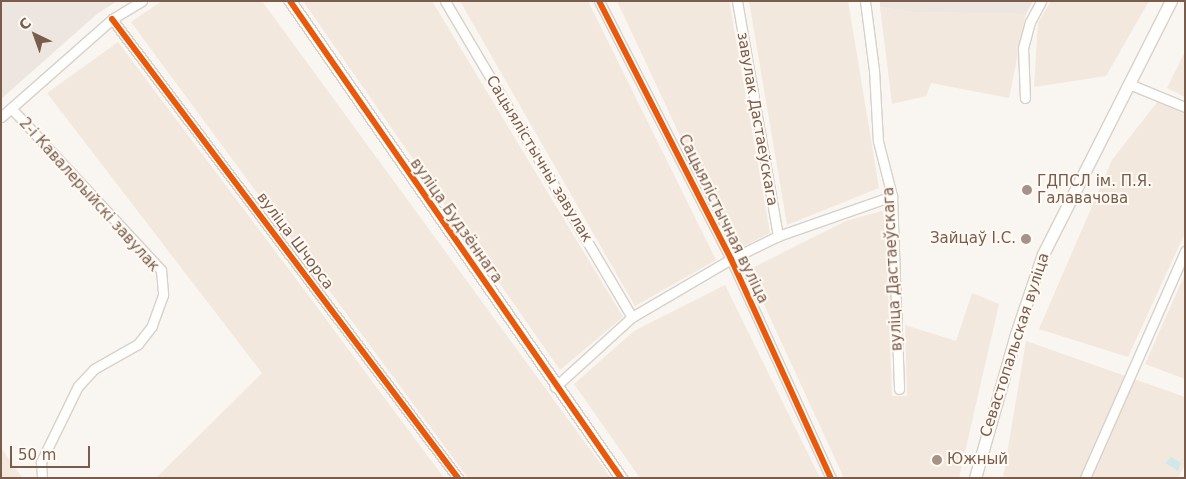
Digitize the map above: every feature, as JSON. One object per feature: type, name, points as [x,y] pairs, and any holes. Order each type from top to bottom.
[{"type":"street","points":[[1,117],[112,19],[142,1]]},
{"type":"street","name":"вуліца Будзённага","points":[[290,1],[555,387],[621,478]]},
{"type":"street","name":"Сацыялістычны завулак","points":[[445,1],[632,317]]},
{"type":"street","name":"Сацыялістычная вуліца","points":[[599,1],[731,259],[831,478]]},
{"type":"street","name":"завулак Дастаеўскага","points":[[737,1],[778,236]]},
{"type":"street","name":"вуліца Дастаеўскага","points":[[865,1],[874,70],[878,140],[892,196],[900,389]]},
{"type":"street","points":[[1025,98],[1023,48],[1030,22],[1041,1]]},
{"type":"street","name":"Севастопальская вуліца","points":[[976,478],[1016,334],[1043,254],[1171,1]]},
{"type":"street","name":"вуліца Шчорса","points":[[112,19],[458,478]]},
{"type":"street","points":[[1129,84],[1185,107]]},
{"type":"street","name":"2-і Кавалерыйскі завулак","points":[[10,108],[161,270],[163,295],[152,326],[138,344],[94,370],[78,386],[41,462],[42,478]]},
{"type":"street","points":[[555,387],[632,317],[731,259],[778,236],[892,196]]},
{"type":"street","points":[[1086,478],[1185,251]]},
{"type":"shaded area","points":[[1,1],[117,1],[97,14],[1,99]]},
{"type":"shaded area","points":[[162,1],[262,1],[611,478],[468,478],[131,22]]},
{"type":"shaded area","points":[[303,1],[432,1],[623,317],[560,370]]},
{"type":"shaded area","points":[[460,1],[588,1],[716,260],[635,306]]},
{"type":"shaded area","points":[[617,1],[729,1],[770,233],[734,251]]},
{"type":"shaded area","points":[[749,1],[848,1],[879,188],[787,225]]},
{"type":"shaded area","points":[[880,1],[1033,1],[1026,14],[913,12],[880,7]]},
{"type":"shaded area","points":[[1051,1],[1149,1],[1106,76],[1034,87],[1038,23]]},
{"type":"shaded area","points":[[880,7],[913,12],[1026,14],[1009,98],[931,83],[926,96],[892,104]]},
{"type":"shaded area","points":[[118,42],[444,478],[156,478],[262,373],[47,93]]},
{"type":"shaded area","points":[[1185,52],[1185,97],[1167,88]]},
{"type":"shaded area","points":[[1158,101],[1185,114],[1185,233],[1128,357],[1039,329],[1112,160]]},
{"type":"shaded area","points":[[885,210],[892,396],[907,396],[905,325],[956,341],[972,293],[999,304],[959,478],[844,478],[748,270],[846,221]]},
{"type":"shaded area","points":[[1185,274],[1185,379],[1145,364]]},
{"type":"shaded area","points":[[725,285],[820,478],[640,478],[574,384],[634,331]]},
{"type":"shaded area","points":[[1026,341],[1185,397],[1185,465],[1178,478],[1003,478]]},
{"type":"shaded area","points":[[1,448],[21,476],[22,478],[1,478]]},
{"type":"water","points":[[1171,457],[1181,463],[1178,471],[1165,463]]},
{"type":"cycle path","points":[[290,1],[621,478]]},
{"type":"cycle path","points":[[599,1],[731,259],[831,478]]},
{"type":"cycle path","points":[[112,19],[458,478]]},
{"type":"place","name":"ГДПСЛ ім. П.Я. Галавачова","points":[[1027,190]]},
{"type":"place","name":"Зайцаў І.С.","points":[[1026,239]]},
{"type":"place","name":"Южный","points":[[937,460]]}]
